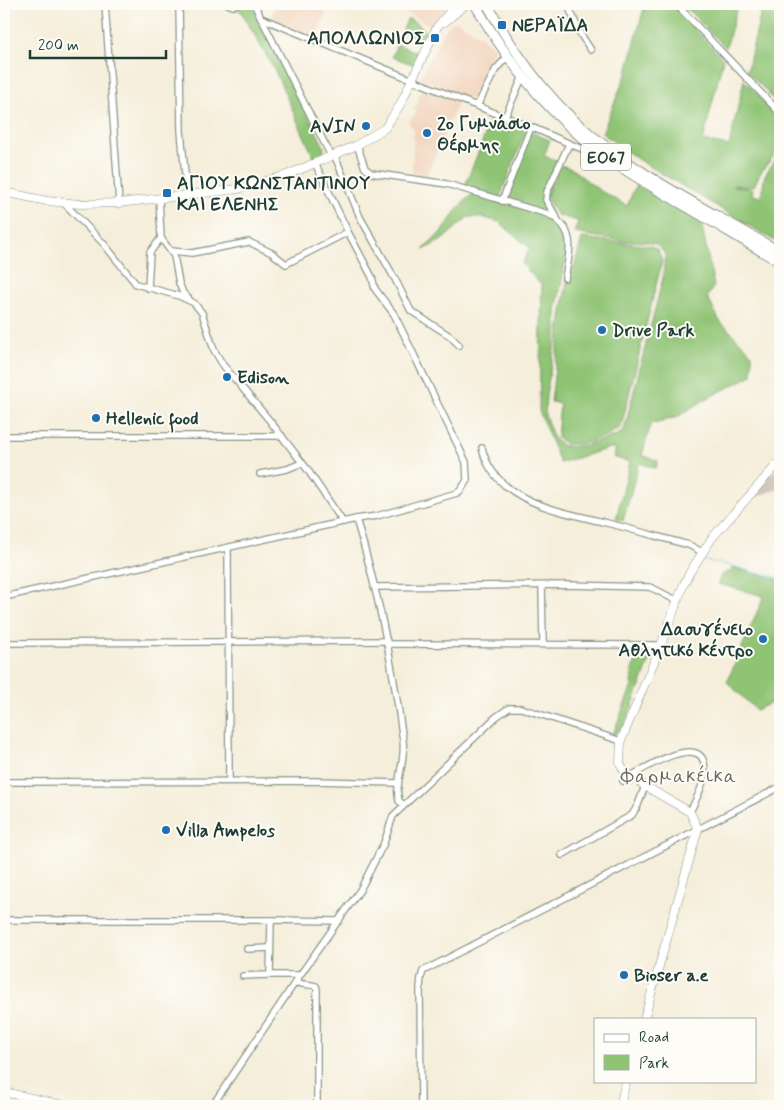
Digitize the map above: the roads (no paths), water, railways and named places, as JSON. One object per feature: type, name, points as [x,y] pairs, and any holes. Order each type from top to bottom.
[{"type":"main road","name":"ΕΟ67","points":[[475,4],[493,36],[522,76],[586,142],[616,164],[780,262]]},
{"type":"main road","name":"ΕΟ67","points":[[487,4],[535,78],[560,107],[590,134],[646,174],[780,252]]},
{"type":"street","points":[[105,4],[119,203]]},
{"type":"street","points":[[179,4],[181,131],[187,196]]},
{"type":"street","points":[[254,4],[360,217],[411,311],[450,336],[459,345]]},
{"type":"street","points":[[4,192],[80,204],[119,203],[238,189],[287,175],[359,144],[379,133],[389,124],[400,106],[436,30],[455,4]]},
{"type":"street","points":[[436,30],[466,4]]},
{"type":"street","points":[[492,4],[497,22]]},
{"type":"street","points":[[566,4],[580,35],[591,50]]},
{"type":"street","points":[[676,4],[780,113]]},
{"type":"street","points":[[261,18],[531,127],[616,164]]},
{"type":"street","points":[[477,106],[496,69],[508,56]]},
{"type":"street","points":[[505,117],[522,76]]},
{"type":"street","points":[[502,201],[531,127]]},
{"type":"street","points":[[359,144],[365,168],[369,172],[460,188],[548,214],[558,219]]},
{"type":"street","points":[[565,278],[569,241],[565,226],[558,219],[546,200],[547,192],[569,144]]},
{"type":"street","points":[[4,597],[342,522],[377,516],[462,490],[467,480],[466,462],[394,314],[375,289],[372,277],[348,232],[317,162]]},
{"type":"street","points":[[159,198],[161,238],[175,260],[181,289],[202,313],[214,350],[222,366],[307,468],[342,522]]},
{"type":"street","points":[[62,202],[104,244],[136,284],[179,296],[194,303]]},
{"type":"street","points":[[171,251],[192,252],[249,242],[272,253],[286,264],[348,232]]},
{"type":"street","points":[[148,288],[150,252],[161,238]]},
{"type":"street","points":[[4,436],[282,436]]},
{"type":"street","points":[[482,448],[485,461],[494,473],[513,491],[531,502],[689,545],[702,552]]},
{"type":"street","points":[[644,1018],[698,829],[690,812],[645,786],[624,771],[620,763],[621,741],[686,579],[702,552],[780,460]]},
{"type":"street","points":[[260,474],[287,469],[302,463]]},
{"type":"street","points":[[356,519],[387,643],[404,755],[396,791],[399,801],[404,805]]},
{"type":"street","points":[[228,548],[229,781]]},
{"type":"street","points":[[542,586],[543,644]]},
{"type":"street","points":[[374,587],[648,587],[677,600]]},
{"type":"street","points":[[4,643],[228,642],[661,645]]},
{"type":"street","points":[[212,1106],[295,982],[360,890],[384,843],[394,816],[496,717],[509,708],[526,709],[621,741]]},
{"type":"street","points":[[623,781],[668,756],[680,752],[689,752],[697,755],[704,764],[704,777],[690,812]]},
{"type":"street","points":[[4,782],[339,781],[398,783]]},
{"type":"street","points":[[562,855],[632,814],[638,805],[645,786]]},
{"type":"street","points":[[421,1106],[420,987],[423,971],[780,787]]},
{"type":"street","points":[[4,920],[339,921]]},
{"type":"street","points":[[270,975],[271,920]]},
{"type":"street","points":[[247,949],[270,948]]},
{"type":"street","points":[[243,976],[300,975]]},
{"type":"street","points":[[295,982],[301,985],[314,985],[317,989],[317,1106]]},
{"type":"street","points":[[620,1106],[626,1082]]},
{"type":"street","points":[[4,1092],[67,1106]]},
{"type":"waterway","points":[[702,560],[780,578]]},
{"type":"place","name":"ΝΕΡΑΪΔΑ","points":[[502,25]]},
{"type":"place","name":"ΑΠΟΛΛΩΝΙΟΣ","points":[[435,38]]},
{"type":"place","name":"AVIN","points":[[366,126]]},
{"type":"place","name":"2ο Γυμνάσιο Θέρμης","points":[[427,133]]},
{"type":"place","name":"ΑΓΙΟΥ ΚΩΝΣΤΑΝΤΙΝΟΥ ΚΑΙ ΕΛΕΝΗΣ","points":[[167,193]]},
{"type":"place","name":"Drive Park","points":[[602,330]]},
{"type":"place","name":"Edison","points":[[227,377]]},
{"type":"place","name":"Hellenic food","points":[[96,418]]},
{"type":"place","name":"Δασυγένειο Αθλητικό Κέντρο","points":[[763,639]]},
{"type":"place","name":"Villa Ampelos","points":[[166,830]]},
{"type":"place","name":"Bioser a.e","points":[[624,975]]},
{"type":"district","name":"Φαρμακέικα","points":[[679,775]]}]
